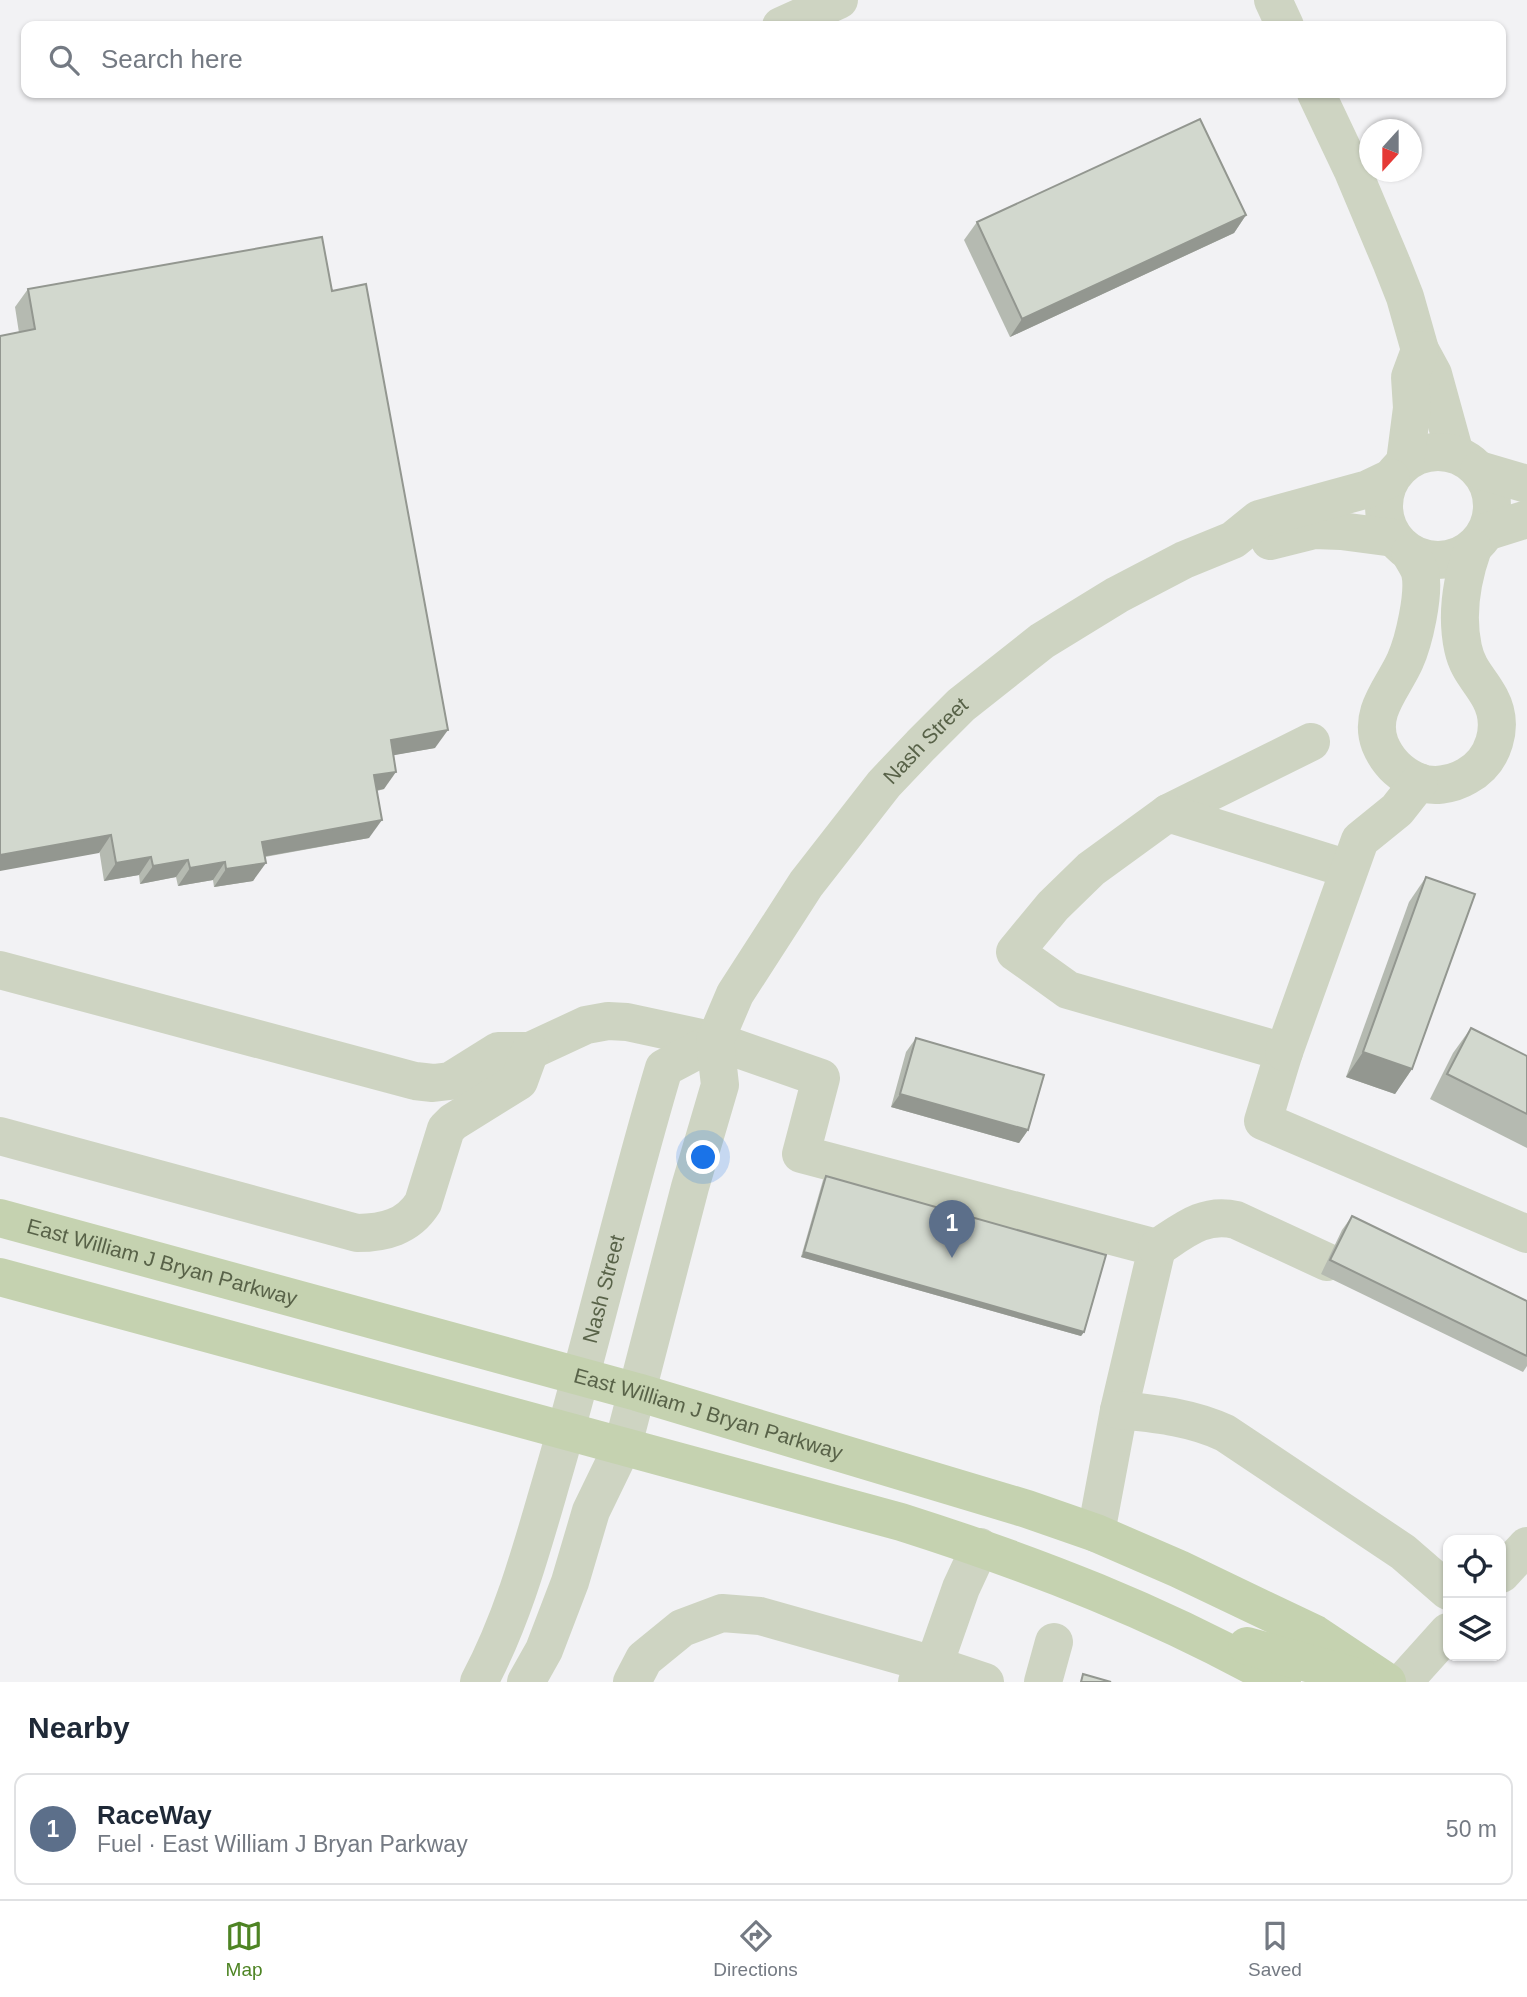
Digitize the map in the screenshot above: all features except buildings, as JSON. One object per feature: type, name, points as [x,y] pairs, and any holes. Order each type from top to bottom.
[{"type":"main road","name":"East William J Bryan Parkway","points":[[0,1218],[637,1392],[1027,1509],[1096,1533],[1179,1569],[1315,1634],[1387,1682]]},
{"type":"main road","points":[[0,1277],[901,1522],[1076,1582],[1171,1625],[1282,1682]]},
{"type":"main road","points":[[1171,1625],[1374,1682]]},
{"type":"street","points":[[792,21],[839,0]]},
{"type":"street","points":[[1273,0],[1282,21]]},
{"type":"street","points":[[1318,98],[1392,264],[1405,297],[1420,350],[1433,374],[1467,462],[1488,484],[1493,500],[1492,517],[1466,568],[1460,624],[1462,647],[1469,670],[1492,700],[1512,719],[1496,739],[1489,757],[1476,771],[1458,781],[1439,785],[1419,782],[1401,774],[1387,759],[1379,741],[1377,721],[1382,701],[1405,662],[1415,630],[1420,573],[1387,524],[1383,509],[1385,493],[1398,470],[1412,408],[1410,377],[1420,350]]},
{"type":"street","points":[[1398,470],[1421,454],[1438,451],[1527,484]]},
{"type":"street","name":"Nash Street","points":[[526,1682],[544,1650],[570,1582],[591,1511],[623,1445],[690,1187],[720,1085],[715,1041],[735,994],[806,884],[884,784],[961,705],[1042,641],[1089,611],[1184,561],[1233,540],[1259,519],[1368,489],[1398,470]]},
{"type":"street","points":[[1402,546],[1426,559],[1442,560],[1458,556],[1479,540],[1527,519]]},
{"type":"street","name":"Nash Street","points":[[1233,540],[1267,542],[1314,530],[1341,531],[1402,546]]},
{"type":"street","points":[[1284,1052],[1068,990],[1015,952],[1053,906],[1091,869],[1168,813],[1311,743]]},
{"type":"street","points":[[1419,782],[1398,810],[1360,839],[1284,1052],[1263,1121],[1527,1234]]},
{"type":"street","points":[[1168,813],[1348,869]]},
{"type":"street","points":[[0,970],[415,1081],[433,1083],[450,1081],[498,1051],[530,1051],[586,1025],[608,1021],[627,1022],[715,1041],[821,1078],[801,1154],[1157,1248]]},
{"type":"street","name":"Nash Street","points":[[479,1682],[493,1656],[523,1578],[664,1068],[715,1041]]},
{"type":"street","points":[[446,1129],[519,1081],[530,1051]]},
{"type":"street","points":[[0,1136],[357,1233],[373,1233],[390,1230],[416,1213],[423,1203],[446,1129],[440,1101],[433,1092],[415,1081]]},
{"type":"street","points":[[1096,1533],[1119,1410],[1157,1248],[1197,1222],[1223,1217],[1236,1220],[1327,1262]]},
{"type":"street","points":[[1119,1410],[1171,1416],[1208,1425],[1225,1433],[1403,1552],[1443,1587]]},
{"type":"street","points":[[1506,1569],[1527,1546]]},
{"type":"street","points":[[925,1673],[980,1547]]},
{"type":"street","points":[[632,1682],[644,1659],[682,1628],[723,1613],[760,1616],[925,1673],[985,1682]]},
{"type":"street","points":[[1403,1682],[1443,1638]]},
{"type":"street","points":[[1044,1682],[1054,1642]]},
{"type":"place","name":"RaceWay","points":[[952,1258]]}]
